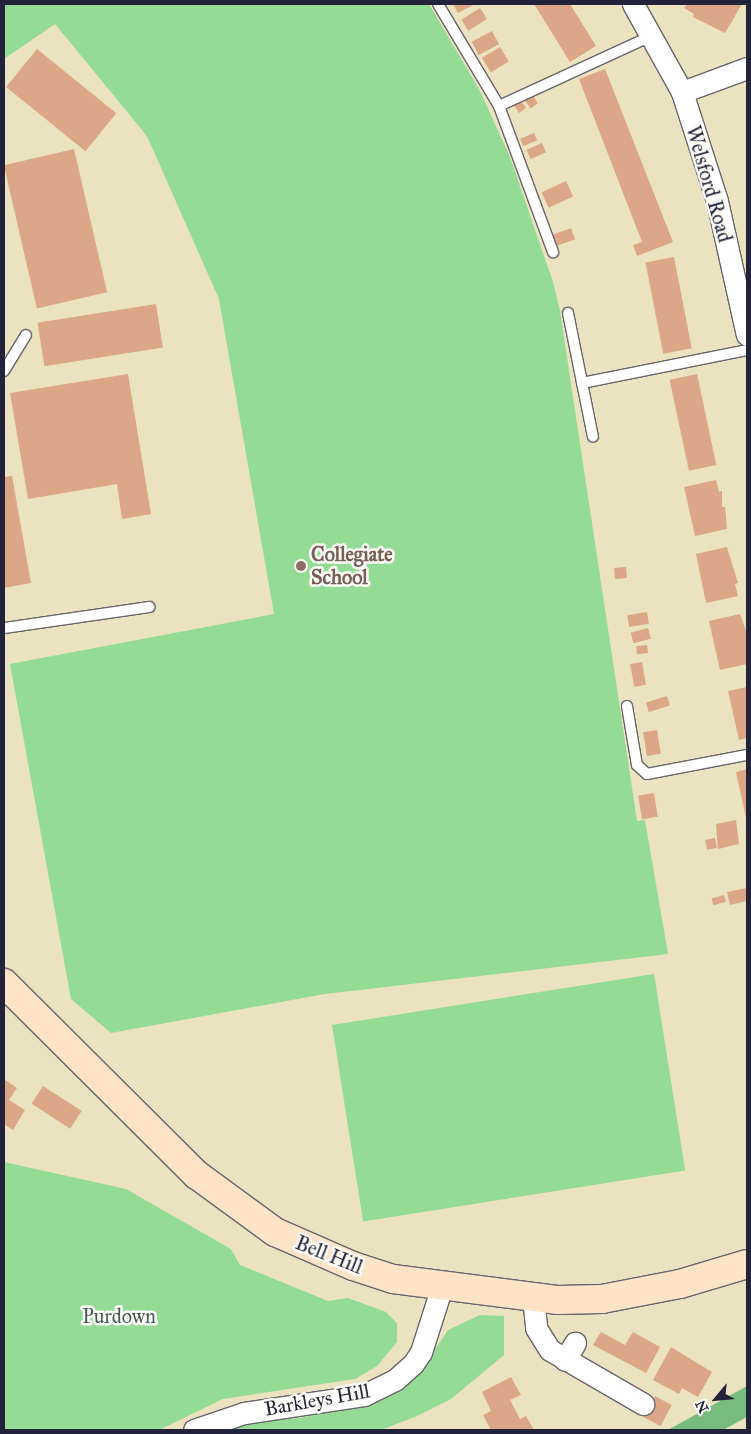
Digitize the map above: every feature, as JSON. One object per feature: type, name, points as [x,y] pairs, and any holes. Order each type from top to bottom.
[{"type":"main road","name":"Bell Hill","points":[[4,983],[196,1175],[275,1232],[385,1277],[532,1297],[602,1299],[680,1284],[747,1264]]},
{"type":"street","name":"Welsford Road","points":[[633,4],[682,92],[717,201],[747,335]]},
{"type":"street","points":[[682,92],[747,68]]},
{"type":"street","name":"Barkleys Hill","points":[[194,1430],[244,1413],[364,1395],[395,1380],[414,1364],[421,1352],[442,1286]]},
{"type":"street","points":[[532,1297],[538,1334],[550,1350],[570,1351],[643,1404]]},
{"type":"lane","points":[[438,4],[499,106],[553,252]]},
{"type":"lane","points":[[499,106],[651,36]]},
{"type":"lane","points":[[568,313],[593,437]]},
{"type":"lane","points":[[4,371],[26,336]]},
{"type":"lane","points":[[582,383],[747,350]]},
{"type":"lane","points":[[4,628],[149,607]]},
{"type":"lane","points":[[626,706],[638,765],[647,774],[747,755]]},
{"type":"green space","name":"Collegiate School","points":[[4,4],[429,4],[479,89],[510,157],[553,282],[560,311],[637,821],[645,820],[668,954],[325,994],[111,1033],[71,999],[10,664],[274,614],[219,299],[147,136],[55,24],[4,59]]},
{"type":"green space","points":[[654,974],[685,1171],[363,1222],[332,1025]]},
{"type":"green space","name":"Purdown","points":[[4,1162],[126,1189],[231,1249],[240,1265],[328,1301],[348,1298],[386,1312],[397,1323],[397,1342],[377,1366],[355,1379],[223,1399],[159,1430],[4,1430]]},
{"type":"green space","points":[[480,1315],[504,1316],[504,1355],[451,1399],[417,1416],[381,1430],[224,1430],[251,1421],[300,1418],[370,1402],[430,1357],[448,1330]]},
{"type":"green space","points":[[747,1386],[747,1417],[723,1430],[668,1430]]},
{"type":"building","points":[[453,4],[475,4],[458,13]]},
{"type":"building","points":[[534,4],[570,4],[596,46],[570,62]]},
{"type":"building","points":[[687,4],[742,4],[725,33],[693,17],[694,14],[684,8]]},
{"type":"building","points":[[480,8],[487,19],[468,31],[461,20]]},
{"type":"building","points":[[492,31],[499,44],[479,55],[472,42]]},
{"type":"building","points":[[500,47],[509,62],[491,72],[482,58]]},
{"type":"building","points":[[37,49],[116,113],[85,151],[6,87]]},
{"type":"building","points":[[605,69],[673,242],[637,256],[633,245],[642,242],[579,79]]},
{"type":"building","points":[[532,95],[538,103],[531,108],[525,100]]},
{"type":"building","points":[[521,101],[526,108],[519,113],[514,105]]},
{"type":"building","points":[[534,133],[537,140],[523,146],[520,139]]},
{"type":"building","points":[[542,143],[546,152],[531,159],[526,150]]},
{"type":"building","points":[[74,149],[107,292],[37,308],[4,165]]},
{"type":"building","points":[[566,181],[573,196],[549,208],[542,192]]},
{"type":"building","points":[[571,228],[575,239],[555,246],[551,235]]},
{"type":"building","points":[[674,257],[692,348],[663,354],[646,263]]},
{"type":"building","points":[[156,304],[163,347],[44,366],[37,323]]},
{"type":"building","points":[[128,374],[151,514],[122,519],[117,484],[28,499],[10,393]]},
{"type":"building","points":[[697,374],[716,465],[689,471],[670,380]]},
{"type":"building","points":[[12,476],[31,583],[4,588],[4,477]]},
{"type":"building","points":[[716,480],[719,492],[722,491],[722,507],[725,507],[727,529],[695,536],[684,487]]},
{"type":"building","points":[[727,547],[738,583],[735,584],[738,596],[706,603],[696,554]]},
{"type":"building","points":[[626,567],[627,578],[615,579],[614,568]]},
{"type":"building","points":[[647,612],[649,624],[629,627],[627,615]]},
{"type":"building","points":[[740,614],[747,633],[747,664],[720,670],[709,621]]},
{"type":"building","points":[[648,628],[651,639],[633,643],[631,633]]},
{"type":"building","points":[[647,645],[648,653],[637,654],[636,646]]},
{"type":"building","points":[[642,662],[646,685],[634,687],[630,664]]},
{"type":"building","points":[[747,687],[747,738],[739,740],[728,691]]},
{"type":"building","points":[[667,696],[670,706],[649,712],[646,702]]},
{"type":"building","points":[[657,730],[661,754],[647,756],[643,732]]},
{"type":"building","points":[[747,769],[747,818],[746,818],[736,772]]},
{"type":"building","points":[[654,793],[658,817],[642,819],[638,796]]},
{"type":"building","points":[[736,820],[739,844],[718,849],[716,824]]},
{"type":"building","points":[[715,838],[717,848],[707,850],[705,840]]},
{"type":"building","points":[[747,888],[747,901],[730,905],[727,892]]},
{"type":"building","points":[[724,895],[726,902],[713,905],[712,899]]},
{"type":"building","points":[[4,1079],[17,1088],[9,1100],[25,1110],[13,1130],[4,1124]]},
{"type":"building","points":[[43,1086],[82,1111],[70,1129],[32,1104]]},
{"type":"building","points":[[601,1332],[625,1345],[633,1332],[660,1347],[646,1373],[593,1345]]},
{"type":"building","points":[[671,1347],[712,1372],[698,1397],[682,1388],[679,1394],[653,1380]]},
{"type":"building","points":[[511,1377],[521,1395],[510,1400],[520,1419],[526,1416],[534,1430],[491,1430],[483,1415],[491,1411],[482,1392]]},
{"type":"building","points":[[655,1396],[672,1405],[661,1426],[644,1417]]},
{"type":"place","name":"Collegiate School","points":[[301,566]]}]
